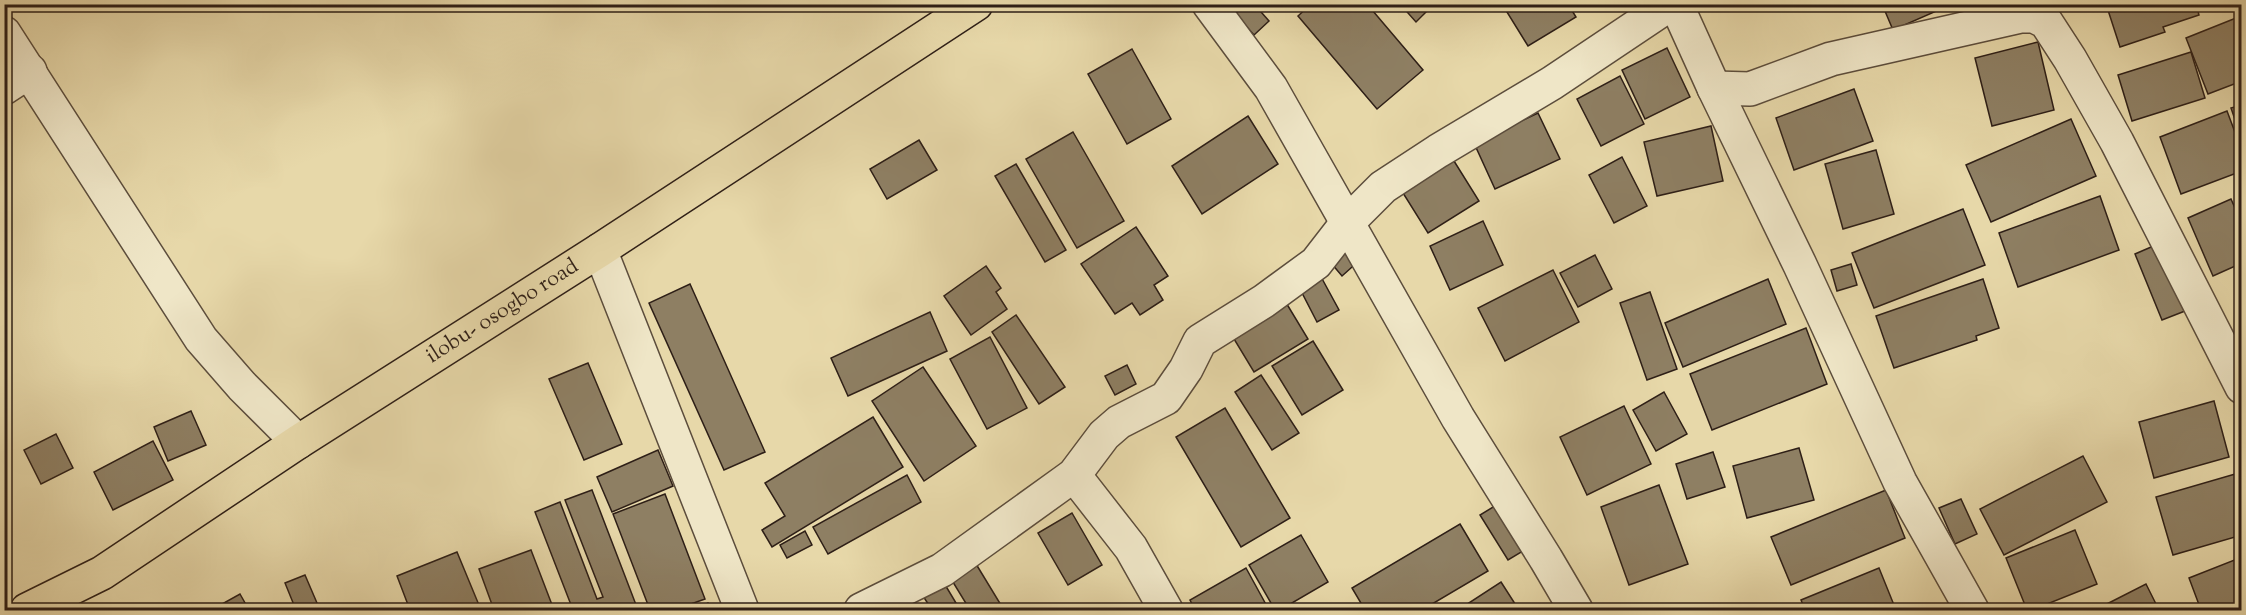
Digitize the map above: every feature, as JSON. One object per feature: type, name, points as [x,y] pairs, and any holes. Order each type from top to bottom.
[{"type":"main road","name":"ilobu- osogbo road","points":[[27,610],[102,573],[298,442],[600,250],[976,4]]},
{"type":"street","points":[[1209,4],[1271,88],[1458,418],[1576,610]]},
{"type":"street","points":[[861,610],[942,570],[1074,476],[1104,435],[1119,422],[1166,399],[1186,369],[1200,341],[1316,263],[1347,223],[1383,187],[1551,83],[1670,4]]},
{"type":"street","points":[[1676,4],[1900,482],[1972,610]]},
{"type":"street","points":[[1714,88],[1750,89],[1831,59],[2021,16],[2034,16],[2046,22],[2070,59],[2117,142],[2241,387]]},
{"type":"street","points":[[4,33],[17,80],[201,339],[242,386],[298,442]]},
{"type":"street","points":[[600,250],[742,610]]},
{"type":"street","points":[[1074,476],[1131,548],[1166,610]]},
{"type":"building","points":[[1245,4],[1254,4],[1269,21],[1254,35],[1235,14]]},
{"type":"building","points":[[1311,4],[1367,4],[1423,70],[1377,109],[1298,16]]},
{"type":"building","points":[[1400,4],[1434,4],[1416,22]]},
{"type":"building","points":[[1502,4],[1568,4],[1576,17],[1528,46]]},
{"type":"building","points":[[1882,4],[1947,4],[1948,6],[1893,30]]},
{"type":"building","points":[[2106,4],[2196,4],[2199,15],[2163,27],[2165,32],[2120,47]]},
{"type":"building","points":[[2199,4],[2217,4],[2217,7],[2200,11]]},
{"type":"building","points":[[2236,18],[2242,32],[2242,81],[2208,94],[2186,38]]},
{"type":"building","points":[[2038,42],[2054,110],[1992,126],[1975,58]]},
{"type":"building","points":[[1667,48],[1690,97],[1645,119],[1622,70]]},
{"type":"building","points":[[1132,49],[1171,119],[1127,144],[1088,74]]},
{"type":"building","points":[[2191,52],[2205,98],[2132,121],[2118,75]]},
{"type":"building","points":[[1620,76],[1644,124],[1601,146],[1577,99]]},
{"type":"building","points":[[1854,89],[1873,141],[1794,170],[1776,118]]},
{"type":"building","points":[[2242,105],[2242,140],[2231,108]]},
{"type":"building","points":[[2227,111],[2242,151],[2242,171],[2181,194],[2160,137]]},
{"type":"building","points":[[1538,113],[1560,159],[1495,189],[1474,143]]},
{"type":"building","points":[[1248,116],[1278,164],[1202,214],[1172,166]]},
{"type":"building","points":[[2071,119],[2096,176],[1991,222],[1966,165]]},
{"type":"building","points":[[1711,126],[1723,181],[1657,196],[1644,142]]},
{"type":"building","points":[[1073,132],[1124,221],[1077,248],[1026,159]]},
{"type":"building","points":[[919,140],[937,170],[887,199],[870,169]]},
{"type":"building","points":[[1876,150],[1894,214],[1843,229],[1825,164]]},
{"type":"building","points":[[1449,153],[1479,201],[1428,233],[1398,185]]},
{"type":"building","points":[[1622,157],[1647,206],[1614,223],[1589,175]]},
{"type":"building","points":[[1016,164],[1066,250],[1045,262],[995,176]]},
{"type":"building","points":[[2100,196],[2119,250],[2018,287],[1999,233]]},
{"type":"building","points":[[2231,199],[2242,224],[2242,263],[2213,276],[2188,218]]},
{"type":"building","points":[[1963,209],[1985,265],[1874,308],[1852,253]]},
{"type":"building","points":[[1483,221],[1503,265],[1450,290],[1430,246]]},
{"type":"building","points":[[1136,227],[1168,276],[1154,285],[1163,300],[1140,315],[1132,303],[1115,314],[1081,264]]},
{"type":"building","points":[[1346,240],[1361,259],[1342,276],[1326,257]]},
{"type":"building","points":[[2158,244],[2185,311],[2162,320],[2135,254]]},
{"type":"building","points":[[1595,255],[1612,289],[1578,307],[1560,273]]},
{"type":"building","points":[[1851,264],[1857,285],[1837,291],[1831,270]]},
{"type":"building","points":[[986,266],[1001,288],[996,292],[1007,309],[971,335],[944,296]]},
{"type":"building","points":[[1553,270],[1579,322],[1505,361],[1478,308]]},
{"type":"building","points":[[1320,275],[1339,310],[1317,322],[1299,287]]},
{"type":"building","points":[[1768,279],[1786,324],[1683,367],[1665,323]]},
{"type":"building","points":[[1983,279],[1999,328],[1976,336],[1977,340],[1894,368],[1876,316]]},
{"type":"building","points":[[690,284],[765,452],[724,470],[649,303]]},
{"type":"building","points":[[1650,292],[1677,369],[1647,380],[1620,303]]},
{"type":"building","points":[[1282,296],[1308,339],[1254,372],[1228,329]]},
{"type":"building","points":[[930,312],[947,351],[848,396],[831,358]]},
{"type":"building","points":[[1016,315],[1065,387],[1039,404],[992,332]]},
{"type":"building","points":[[1806,328],[1827,384],[1712,430],[1690,374]]},
{"type":"building","points":[[990,337],[1027,408],[987,429],[950,359]]},
{"type":"building","points":[[1313,341],[1343,390],[1302,415],[1272,366]]},
{"type":"building","points":[[588,363],[622,444],[584,460],[549,379]]},
{"type":"building","points":[[1127,365],[1136,384],[1115,395],[1105,376]]},
{"type":"building","points":[[923,367],[976,446],[924,481],[872,401]]},
{"type":"building","points":[[1261,375],[1299,433],[1272,450],[1235,392]]},
{"type":"building","points":[[1664,392],[1687,434],[1656,451],[1633,410]]},
{"type":"building","points":[[2214,401],[2229,457],[2154,478],[2139,422]]},
{"type":"building","points":[[1624,406],[1651,464],[1587,495],[1560,437]]},
{"type":"building","points":[[1225,408],[1290,518],[1241,547],[1176,437]]},
{"type":"building","points":[[191,411],[206,445],[168,461],[154,427]]},
{"type":"building","points":[[873,417],[903,467],[772,547],[762,530],[785,516],[765,483]]},
{"type":"building","points":[[56,434],[73,468],[41,484],[24,450]]},
{"type":"building","points":[[153,441],[173,480],[113,510],[94,472]]},
{"type":"building","points":[[1799,448],[1814,500],[1747,518],[1733,466]]},
{"type":"building","points":[[658,450],[673,486],[612,512],[597,477]]},
{"type":"building","points":[[1713,452],[1725,487],[1687,499],[1676,464]]},
{"type":"building","points":[[2083,456],[2107,502],[2004,555],[1980,509]]},
{"type":"building","points":[[2242,472],[2242,535],[2173,555],[2156,497]]},
{"type":"building","points":[[907,475],[921,502],[828,554],[813,527]]},
{"type":"building","points":[[1659,485],[1688,564],[1629,585],[1601,507]]},
{"type":"building","points":[[592,490],[638,610],[573,610],[535,512],[560,502],[597,599],[603,597],[565,500]]},
{"type":"building","points":[[1886,490],[1905,538],[1791,585],[1771,537]]},
{"type":"building","points":[[665,494],[705,599],[674,610],[650,610],[613,514]]},
{"type":"building","points":[[1961,499],[1977,534],[1955,544],[1939,508]]},
{"type":"building","points":[[1503,501],[1531,546],[1508,560],[1480,515]]},
{"type":"building","points":[[1072,513],[1102,565],[1068,585],[1038,533]]},
{"type":"building","points":[[1460,524],[1488,571],[1422,610],[1365,610],[1352,588]]},
{"type":"building","points":[[2075,530],[2097,584],[2027,610],[2006,558]]},
{"type":"building","points":[[805,531],[812,545],[787,558],[780,545]]},
{"type":"building","points":[[1301,535],[1328,582],[1280,610],[1275,610],[1249,565]]},
{"type":"building","points":[[531,550],[554,610],[494,610],[479,569]]},
{"type":"building","points":[[457,552],[481,610],[410,610],[397,576]]},
{"type":"building","points":[[2242,557],[2242,610],[2201,610],[2189,578]]},
{"type":"building","points":[[973,559],[1004,610],[970,610],[948,574]]},
{"type":"building","points":[[1246,568],[1269,610],[1195,610],[1190,600]]},
{"type":"building","points":[[1879,568],[1896,610],[1805,610],[1801,600]]},
{"type":"building","points":[[305,575],[320,610],[296,610],[285,583]]},
{"type":"building","points":[[1501,582],[1519,610],[1458,610]]},
{"type":"building","points":[[944,583],[956,603],[943,610],[932,610],[923,596]]},
{"type":"building","points":[[2146,584],[2159,610],[2095,610]]},
{"type":"building","points":[[240,594],[249,610],[226,610],[222,604]]},
{"type":"building","points":[[708,603],[711,610],[693,610]]},
{"type":"building","points":[[1786,606],[1788,610],[1774,610]]}]
